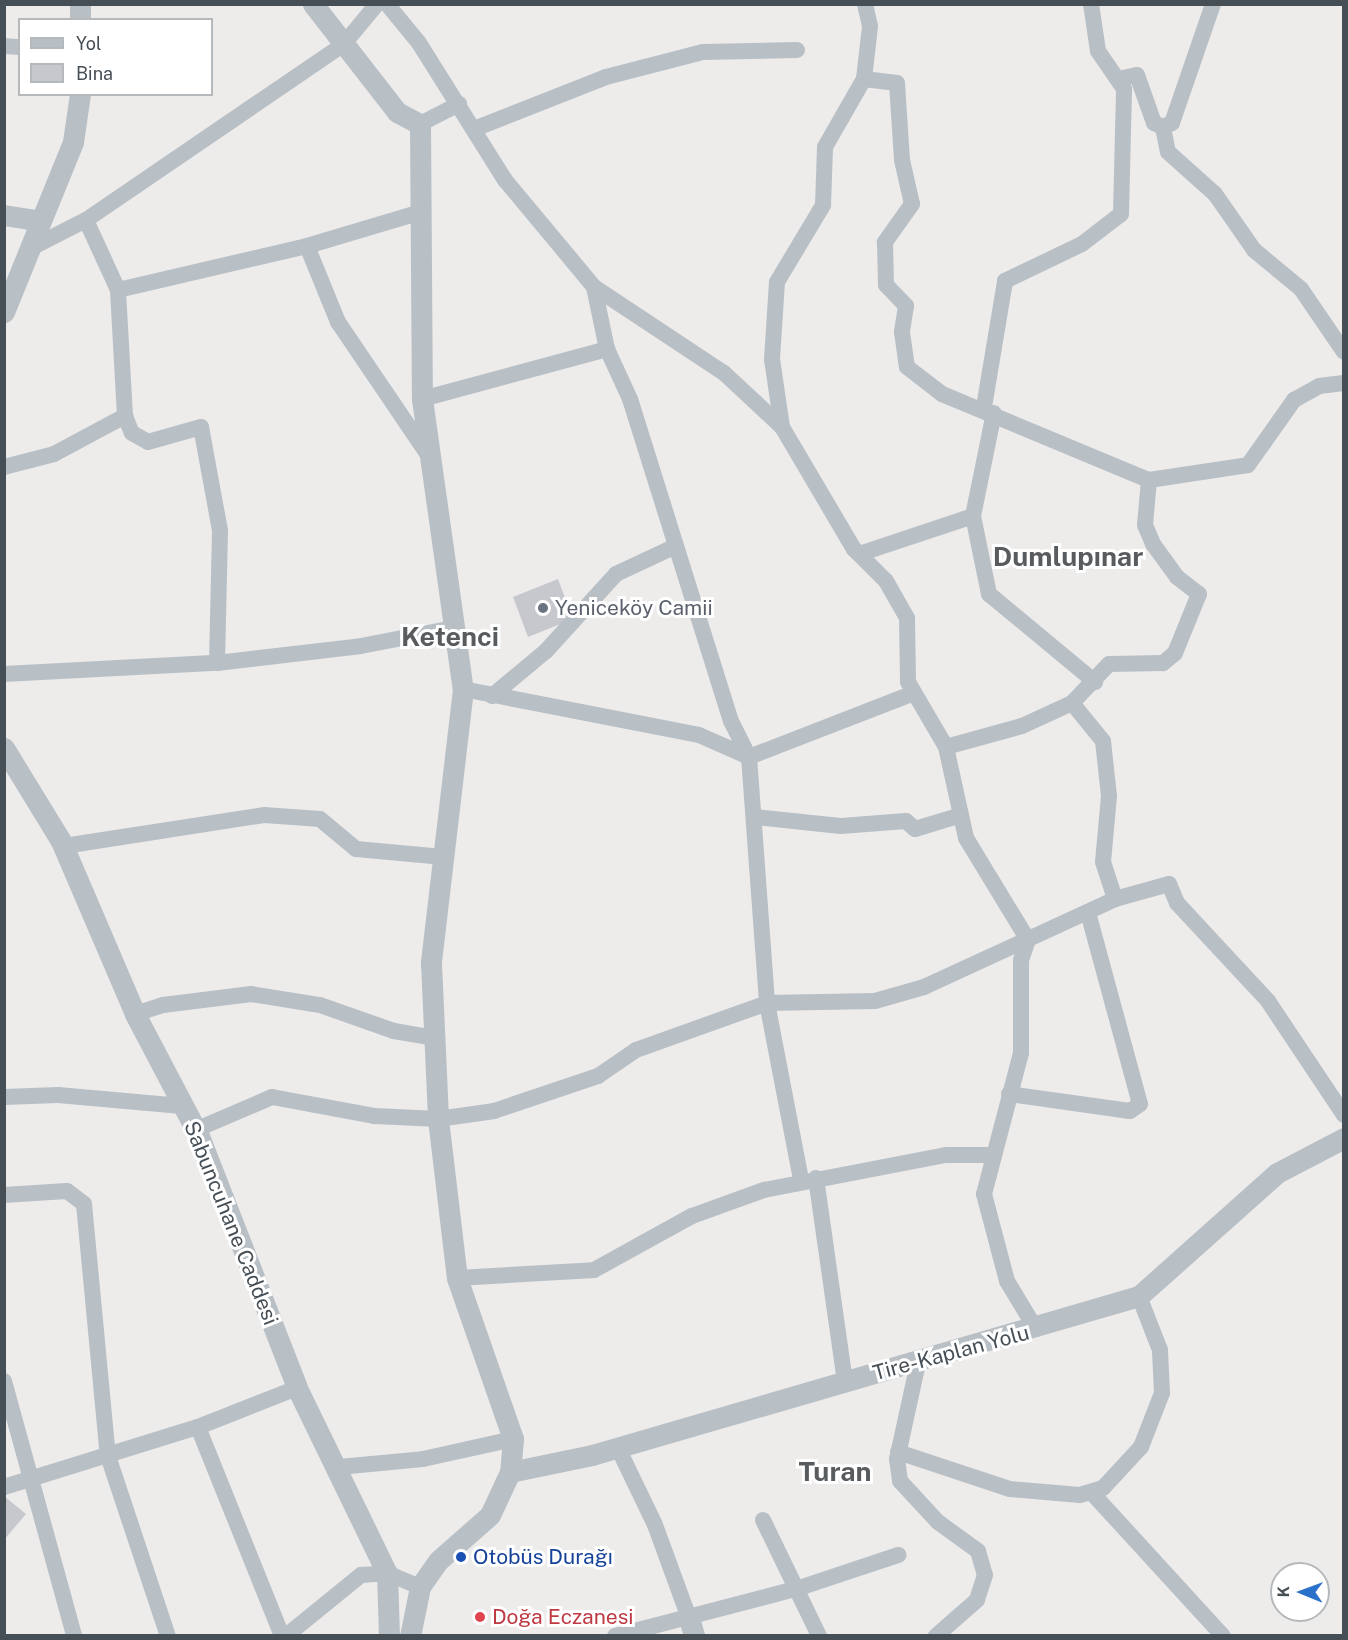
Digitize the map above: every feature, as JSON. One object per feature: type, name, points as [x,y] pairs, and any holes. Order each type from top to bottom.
[{"type":"street","points":[[313,4],[397,111],[420,124]]},
{"type":"street","points":[[29,249],[87,220],[343,45],[377,4]]},
{"type":"street","points":[[387,4],[459,104],[505,180],[594,287],[724,373],[782,427],[859,554],[886,581],[907,618],[908,682],[946,747],[966,838],[993,888],[1028,940]]},
{"type":"street","points":[[782,427],[772,359],[777,282],[823,205],[825,147],[864,79],[870,27],[865,4]]},
{"type":"street","points":[[1091,4],[1098,51],[1118,78],[1125,98],[1121,214],[1082,244],[1005,281],[973,516],[989,594],[1095,682]]},
{"type":"street","points":[[1163,127],[1174,119],[1213,4]]},
{"type":"street","points":[[474,129],[606,77],[703,52],[797,50]]},
{"type":"street","points":[[1118,78],[1137,75],[1154,123],[1163,127]]},
{"type":"street","points":[[864,79],[897,83],[902,160],[912,204],[885,242],[886,285],[906,306],[902,332],[907,367],[942,394],[989,410],[1018,429],[1149,480],[1248,465],[1294,400],[1310,389],[1344,383]]},
{"type":"street","points":[[4,312],[73,142],[80,96]]},
{"type":"street","points":[[420,124],[459,104]]},
{"type":"street","points":[[410,1635],[420,1587],[438,1561],[490,1515],[510,1472],[513,1439],[457,1278],[438,1119],[431,963],[463,689],[422,399],[420,124]]},
{"type":"street","points":[[1163,127],[1168,152],[1215,194],[1254,250],[1301,289],[1344,352]]},
{"type":"street","points":[[118,291],[307,246],[421,212]]},
{"type":"street","points":[[4,215],[41,221]]},
{"type":"street","points":[[87,220],[118,291],[125,416],[132,433],[148,442],[201,427],[220,531],[217,663]]},
{"type":"street","points":[[307,246],[338,322],[429,455]]},
{"type":"street","points":[[594,287],[607,349],[630,399],[731,721],[748,757],[766,1003],[808,1179],[845,1381]]},
{"type":"street","points":[[422,399],[607,349]]},
{"type":"street","points":[[4,467],[54,454],[125,416]]},
{"type":"street","points":[[946,747],[1022,726],[1072,703],[1095,682],[1108,664],[1155,665],[1171,658],[1199,594],[1177,577],[1149,534],[1149,480]]},
{"type":"street","points":[[859,554],[973,516]]},
{"type":"street","points":[[492,696],[546,651],[616,574],[675,546]]},
{"type":"street","points":[[4,674],[217,663],[361,646],[454,627]]},
{"type":"street","points":[[463,689],[699,735],[748,757],[914,693]]},
{"type":"street","points":[[1072,703],[1103,741],[1109,796],[1103,862],[1115,899]]},
{"type":"street","name":"Sabuncuhane Caddesi","points":[[4,748],[64,846],[135,1014],[195,1130],[297,1388],[339,1467],[387,1573]]},
{"type":"street","points":[[64,846],[264,815],[320,819],[356,849],[444,857]]},
{"type":"street","points":[[754,817],[841,826],[906,821],[915,829],[961,815]]},
{"type":"street","points":[[195,1130],[272,1097],[375,1116],[438,1119],[494,1111],[598,1076],[636,1050],[766,1003],[875,1001],[924,987],[1115,899],[1169,884],[1177,903],[1269,1001],[1344,1115]]},
{"type":"street","points":[[1009,1094],[1130,1111],[1140,1104],[1088,912]]},
{"type":"street","points":[[1028,940],[1021,960],[1021,1053],[984,1194],[1007,1281],[1036,1329]]},
{"type":"street","points":[[135,1014],[251,994],[320,1005],[394,1031],[435,1038]]},
{"type":"street","points":[[4,1097],[58,1095],[182,1106]]},
{"type":"street","name":"Tire-Kaplan Yolu","points":[[510,1472],[618,1448],[845,1381],[918,1363],[1036,1329],[1139,1296],[1277,1173],[1344,1138]]},
{"type":"street","points":[[457,1278],[594,1270],[692,1216],[808,1179],[946,1155],[993,1155]]},
{"type":"street","points":[[4,1195],[67,1191],[84,1204],[108,1456],[168,1635]]},
{"type":"street","points":[[898,1452],[1010,1489],[1092,1493],[1130,1462],[1158,1412],[1160,1350],[1139,1296]]},
{"type":"street","points":[[918,1363],[898,1452],[898,1473],[908,1494],[978,1551],[984,1567],[977,1600],[936,1635]]},
{"type":"street","points":[[4,1381],[74,1635]]},
{"type":"street","points":[[4,1487],[32,1481],[198,1427],[297,1388]]},
{"type":"street","points":[[198,1427],[284,1635],[361,1575],[387,1573],[420,1587]]},
{"type":"street","points":[[339,1467],[423,1459],[513,1439]]},
{"type":"street","points":[[618,1448],[656,1525],[692,1627]]},
{"type":"street","points":[[1092,1493],[1223,1635]]},
{"type":"street","points":[[763,1520],[819,1635]]},
{"type":"street","points":[[615,1635],[692,1627],[898,1555]]},
{"type":"street","points":[[387,1573],[388,1635]]},
{"type":"building","name":"Yeniceköy Camii","points":[[558,579],[573,619],[528,637],[513,597]]},
{"type":"building","points":[[4,1496],[26,1514],[4,1540]]},
{"type":"place","name":"Yeniceköy Camii","points":[[543,608]]},
{"type":"place","name":"Otobüs Durağı","points":[[461,1557]]},
{"type":"place","name":"Doğa Eczanesi","points":[[480,1617]]},
{"type":"district","name":"Dumlupınar","points":[[1068,557]]},
{"type":"district","name":"Ketenci","points":[[450,637]]},
{"type":"district","name":"Turan","points":[[835,1472]]}]
